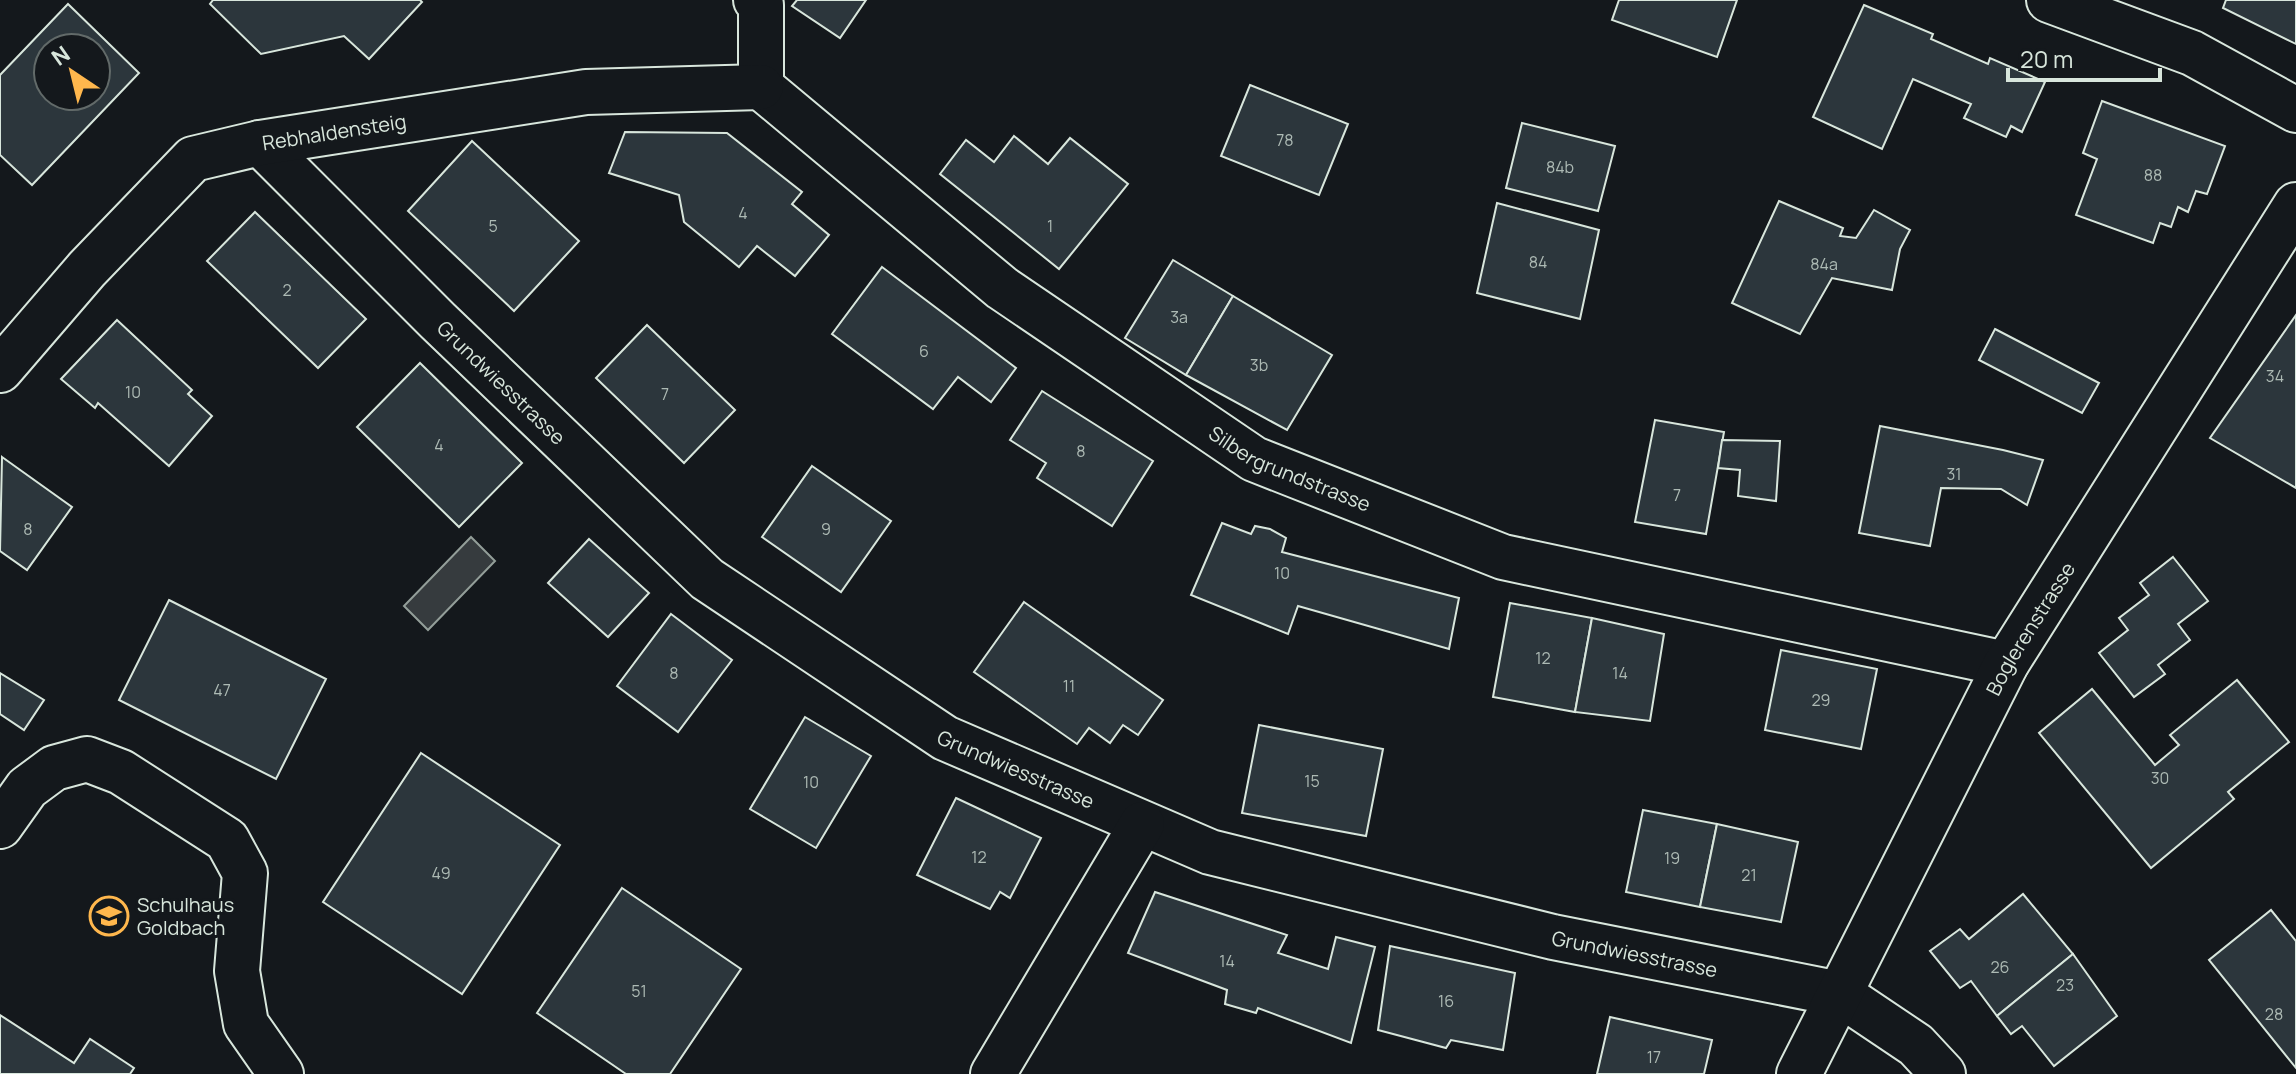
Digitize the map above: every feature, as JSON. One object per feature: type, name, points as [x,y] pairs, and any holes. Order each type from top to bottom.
[{"type":"street","points":[[756,0],[761,5],[761,87]]},
{"type":"street","points":[[2049,0],[2192,53],[2296,110]]},
{"type":"street","name":"Rebhaldensteig","points":[[0,370],[87,269],[193,159],[260,143],[586,92],[761,87]]},
{"type":"street","name":"Silbergrundstrasse","points":[[761,87],[1002,288],[1254,459],[1503,557],[2006,664]]},
{"type":"street","name":"Grundwiesstrasse","points":[[260,143],[405,289],[707,579],[945,738],[1210,852],[1538,933],[1840,994],[1916,1045],[1943,1074]]},
{"type":"street","name":"Boglerenstrasse","points":[[1799,1074],[2006,664],[2296,205]]},
{"type":"street","points":[[0,826],[27,788],[54,768],[87,759],[121,772],[227,840],[245,873],[237,971],[246,1024],[281,1074]]},
{"type":"street","points":[[993,1074],[1142,824]]},
{"type":"shaded area","points":[[471,537],[495,561],[428,630],[404,606]]},
{"type":"building","points":[[213,0],[422,2],[369,59],[344,36],[261,54],[210,4]]},
{"type":"building","points":[[797,0],[866,0],[840,38],[792,6]]},
{"type":"building","points":[[1619,0],[1737,0],[1717,57],[1612,20]]},
{"type":"building","points":[[2226,0],[2296,0],[2296,44],[2223,8]]},
{"type":"building","points":[[68,4],[97,32],[41,32]]},
{"type":"building","points":[[1864,5],[1933,34],[1931,39],[1988,64],[1990,58],[2045,82],[2022,132],[2011,126],[2006,137],[1964,118],[1971,104],[1913,79],[1882,149],[1813,117]]},
{"type":"building","points":[[32,42],[32,112],[102,112],[32,185],[0,155],[0,75]]},
{"type":"building","points":[[112,47],[139,73],[112,101]]},
{"type":"building","points":[[1250,85],[1348,124],[1319,195],[1221,156]]},
{"type":"building","points":[[2102,101],[2225,146],[2207,194],[2196,191],[2188,212],[2178,207],[2171,227],[2160,223],[2153,243],[2076,215],[2097,159],[2083,153]]},
{"type":"building","points":[[1522,123],[1615,146],[1598,211],[1506,188]]},
{"type":"building","points":[[625,132],[727,133],[802,192],[792,204],[829,235],[795,276],[757,246],[739,267],[684,222],[679,195],[609,173]]},
{"type":"building","points":[[1014,136],[1048,164],[1070,138],[1128,184],[1059,269],[940,174],[966,140],[994,162]]},
{"type":"building","points":[[472,141],[579,241],[514,311],[408,211]]},
{"type":"building","points":[[1779,201],[1843,228],[1840,236],[1856,238],[1874,210],[1910,230],[1900,249],[1892,290],[1832,278],[1800,334],[1732,303]]},
{"type":"building","points":[[1497,203],[1599,230],[1580,319],[1477,293]]},
{"type":"building","points":[[255,212],[366,319],[318,368],[207,261]]},
{"type":"building","points":[[1173,260],[1233,296],[1186,375],[1125,338]]},
{"type":"building","points":[[882,267],[1016,368],[991,402],[958,377],[933,409],[832,334]]},
{"type":"building","points":[[1233,296],[1332,355],[1287,430],[1186,375]]},
{"type":"building","points":[[2296,315],[2296,488],[2210,438]]},
{"type":"building","points":[[117,320],[192,390],[188,394],[212,416],[169,466],[98,403],[95,408],[61,379]]},
{"type":"building","points":[[647,325],[735,410],[684,463],[596,378]]},
{"type":"building","points":[[1995,329],[2099,383],[2082,413],[1979,360]]},
{"type":"building","points":[[420,363],[522,463],[459,527],[357,427]]},
{"type":"building","points":[[1042,391],[1153,461],[1112,526],[1037,478],[1046,463],[1010,440]]},
{"type":"building","points":[[1655,420],[1724,432],[1706,534],[1635,522]]},
{"type":"building","points":[[1880,426],[2043,460],[2027,505],[2001,489],[1941,488],[1930,546],[1859,533]]},
{"type":"building","points":[[1722,440],[1780,441],[1776,501],[1738,496],[1740,470],[1718,468]]},
{"type":"building","points":[[2,457],[72,507],[27,570],[0,551]]},
{"type":"building","points":[[812,466],[891,521],[841,592],[762,537]]},
{"type":"building","points":[[1222,523],[1251,534],[1255,526],[1270,529],[1286,538],[1282,552],[1459,598],[1449,649],[1298,606],[1288,634],[1191,595]]},
{"type":"building","points":[[589,539],[649,593],[608,637],[548,583]]},
{"type":"building","points":[[2173,557],[2208,601],[2178,624],[2190,640],[2158,665],[2165,674],[2134,697],[2099,653],[2128,630],[2119,618],[2149,595],[2140,583]]},
{"type":"building","points":[[169,600],[326,679],[276,779],[119,700]]},
{"type":"building","points":[[1024,602],[1163,700],[1138,735],[1123,725],[1110,743],[1089,728],[1077,744],[974,672]]},
{"type":"building","points":[[1510,603],[1592,618],[1575,712],[1493,697]]},
{"type":"building","points":[[671,614],[732,660],[678,732],[617,686]]},
{"type":"building","points":[[1592,618],[1664,634],[1650,721],[1575,712]]},
{"type":"building","points":[[1781,650],[1877,669],[1861,749],[1765,730]]},
{"type":"building","points":[[0,673],[44,700],[24,730],[0,714]]},
{"type":"building","points":[[2237,680],[2289,742],[2228,792],[2234,799],[2151,868],[2039,733],[2092,689],[2155,765],[2179,745],[2170,735]]},
{"type":"building","points":[[805,717],[871,756],[816,848],[750,809]]},
{"type":"building","points":[[1259,725],[1383,749],[1366,836],[1242,813]]},
{"type":"building","points":[[421,753],[560,845],[462,994],[323,902]]},
{"type":"building","points":[[956,798],[1041,838],[1010,898],[1000,892],[990,909],[917,875]]},
{"type":"building","points":[[1643,810],[1717,824],[1700,907],[1626,892]]},
{"type":"building","points":[[1717,824],[1798,842],[1781,922],[1700,907]]},
{"type":"building","points":[[622,888],[741,969],[670,1074],[626,1074],[537,1013]]},
{"type":"building","points":[[1155,892],[1287,935],[1278,953],[1328,969],[1336,937],[1375,947],[1351,1043],[1258,1008],[1256,1013],[1225,1004],[1227,990],[1128,953]]},
{"type":"building","points":[[2023,894],[2073,954],[1997,1016],[1971,981],[1960,988],[1930,951],[1960,929],[1969,939]]},
{"type":"building","points":[[2271,910],[2296,941],[2296,1068],[2209,960]]},
{"type":"building","points":[[1390,946],[1515,973],[1503,1050],[1451,1040],[1446,1048],[1378,1030]]},
{"type":"building","points":[[2073,954],[2117,1016],[2054,1066],[2022,1026],[2011,1034],[1997,1016]]},
{"type":"building","points":[[0,1015],[74,1063],[90,1039],[134,1068],[130,1074],[0,1074]]},
{"type":"building","points":[[1610,1017],[1712,1040],[1704,1074],[1597,1074]]},
{"type":"place","name":"Schulhaus Goldbach","points":[[109,916]]}]
